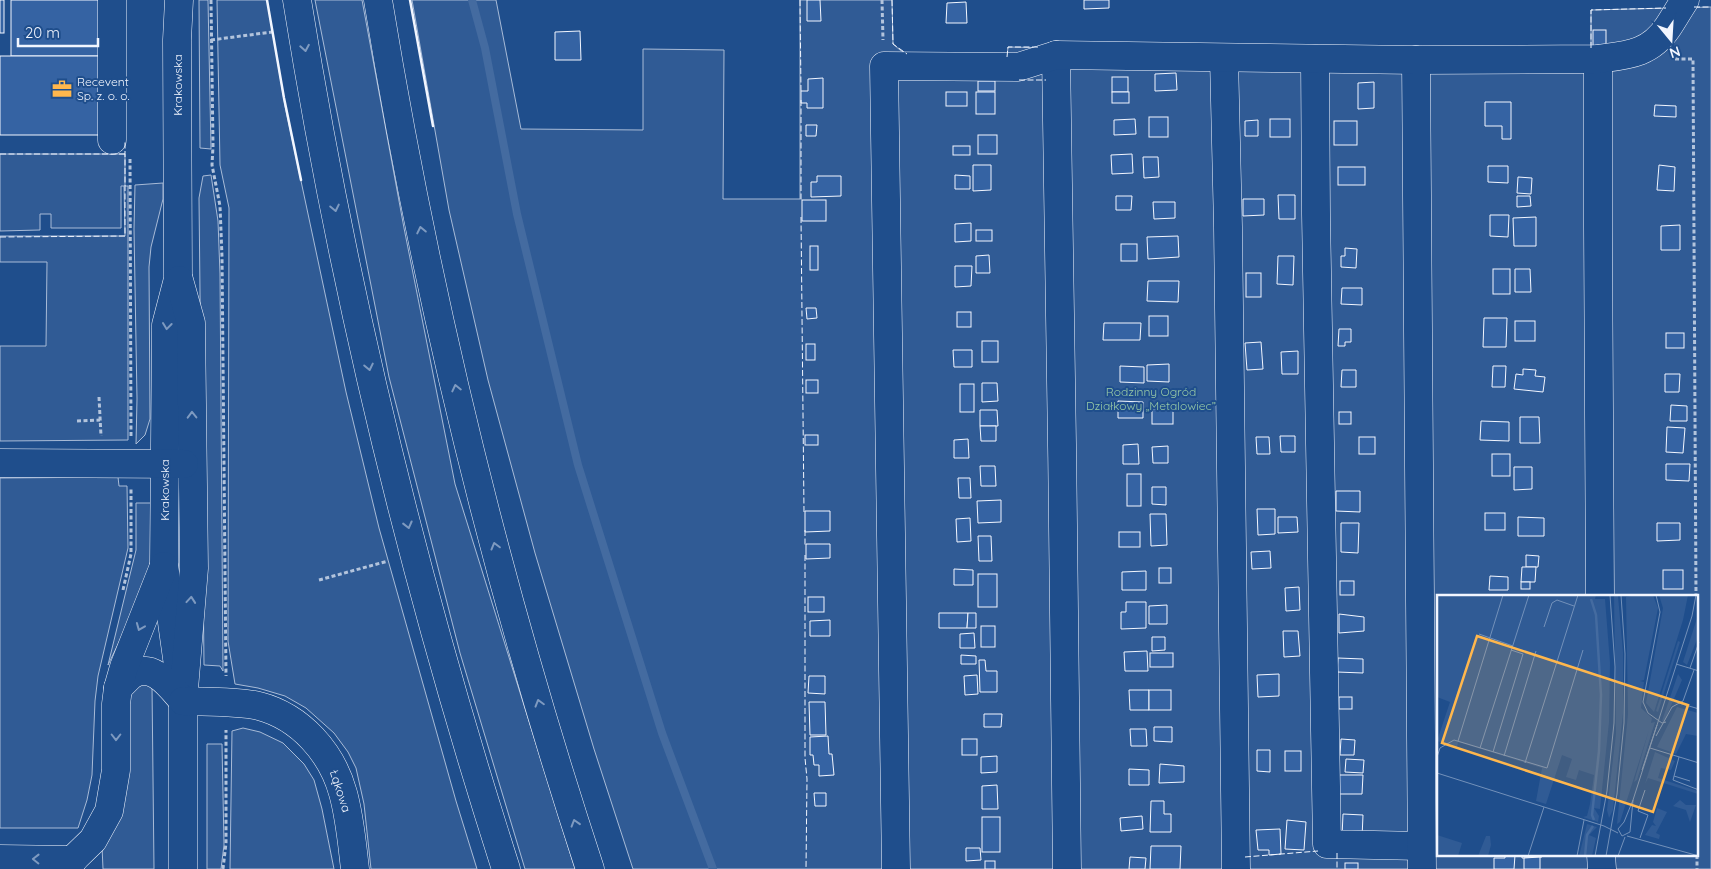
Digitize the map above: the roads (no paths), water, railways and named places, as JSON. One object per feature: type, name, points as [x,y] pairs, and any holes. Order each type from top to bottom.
[{"type":"main road","points":[[112,0],[121,148]]},
{"type":"main road","name":"Krakowska","points":[[172,0],[177,40]]},
{"type":"main road","name":"Krakowska","points":[[179,0],[177,40],[178,279],[166,325],[164,565],[183,701]]},
{"type":"main road","points":[[297,0],[328,173],[377,404],[442,657],[506,869]]},
{"type":"main road","points":[[378,0],[421,229],[469,442],[534,688],[590,869]]},
{"type":"main road","points":[[896,869],[884,66],[1018,67],[1056,55],[1416,60],[1598,58],[1626,55],[1651,47],[1668,28],[1685,0]]},
{"type":"main road","points":[[1056,55],[1060,207],[1067,869]]},
{"type":"main road","points":[[1224,58],[1236,869]]},
{"type":"main road","points":[[1598,58],[1600,595]]},
{"type":"main road","points":[[1315,59],[1316,224],[1327,844],[1422,857],[1416,60]]},
{"type":"main road","name":"Krakowska","points":[[178,279],[191,323],[194,568],[183,701],[183,869]]},
{"type":"main road","points":[[0,462],[193,464]]},
{"type":"main road","points":[[0,859],[68,864],[93,840],[109,811],[116,770],[116,704],[118,688],[124,667],[164,565]]},
{"type":"main road","points":[[118,688],[131,675],[146,671],[158,675],[169,684],[183,701]]},
{"type":"main road","name":"Łąkowa","points":[[183,701],[242,703],[259,706],[276,712],[294,722],[306,733],[320,747],[337,776],[348,818],[355,869]]},
{"type":"main road","points":[[1601,856],[1602,869]]},
{"type":"waterway","points":[[472,0],[485,48],[517,214],[578,465],[662,733],[713,869]]},
{"type":"place","name":"Recevent Sp. z. o. o.","points":[[62,89]]},
{"type":"park label","name":"Rodzinny Ogród Działkowy „Metalowiec”","points":[[1151,399]]}]
